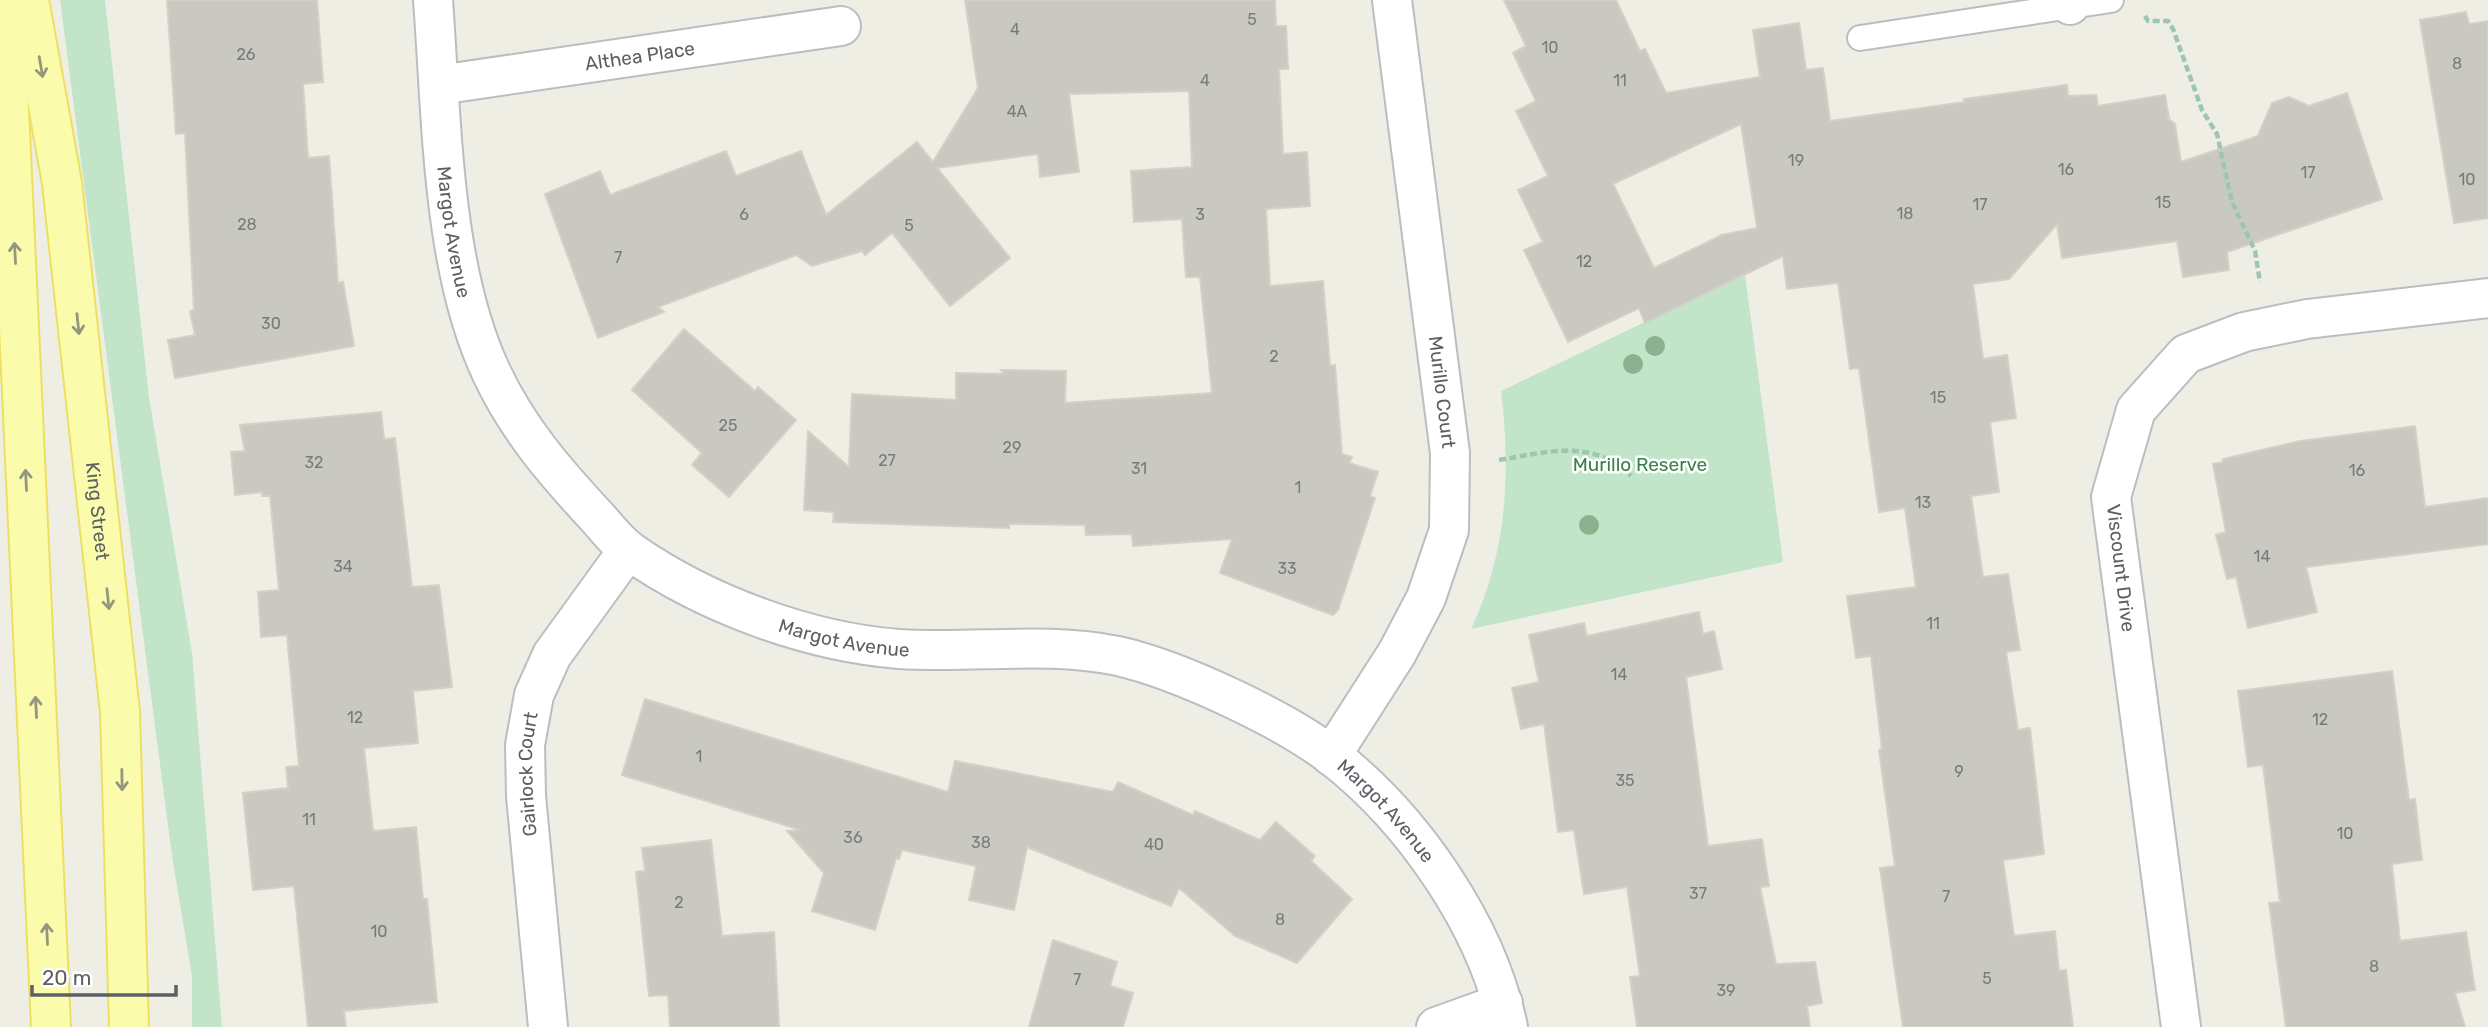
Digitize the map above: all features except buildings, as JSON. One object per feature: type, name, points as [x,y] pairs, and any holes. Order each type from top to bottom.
[{"type":"main road","points":[[4,0],[51,1027]]},
{"type":"main road","name":"King Street","points":[[29,0],[62,183],[120,712],[129,1027]]},
{"type":"street","name":"Margot Avenue","points":[[433,0],[444,165],[460,277],[490,370],[515,417],[546,461],[628,550],[704,594],[785,628],[898,649],[1018,646],[1118,656],[1211,688],[1331,756],[1387,808],[1444,878],[1484,949],[1506,1015]]},
{"type":"street","name":"Murillo Court","points":[[1331,756],[1396,653],[1426,598],[1449,530],[1450,453],[1392,0]]},
{"type":"street","name":"Althea Place","points":[[439,85],[841,26]]},
{"type":"street","name":"Viscount Drive","points":[[2180,1027],[2111,496],[2136,410],[2186,354],[2244,332],[2307,319],[2488,298]]},
{"type":"street","name":"Gairlock Court","points":[[548,1027],[526,796],[525,745],[534,695],[552,655],[628,550]]},
{"type":"street","points":[[1436,1027],[1506,1015]]},
{"type":"lane","points":[[1860,38],[2070,3],[2111,0]]},
{"type":"path","points":[[2142,10],[2148,21],[2168,21],[2173,29],[2202,110],[2217,134],[2232,202],[2255,251],[2260,282]]},
{"type":"path","points":[[1499,460],[1573,448],[1605,456],[1631,476]]},
{"type":"green space","points":[[60,0],[105,0],[149,397],[192,653],[222,1027],[192,1027],[192,977],[172,856]]},
{"type":"green space","name":"Murillo Reserve","points":[[1745,274],[1783,562],[1471,629],[1492,571],[1503,512],[1506,452],[1501,391]]}]
